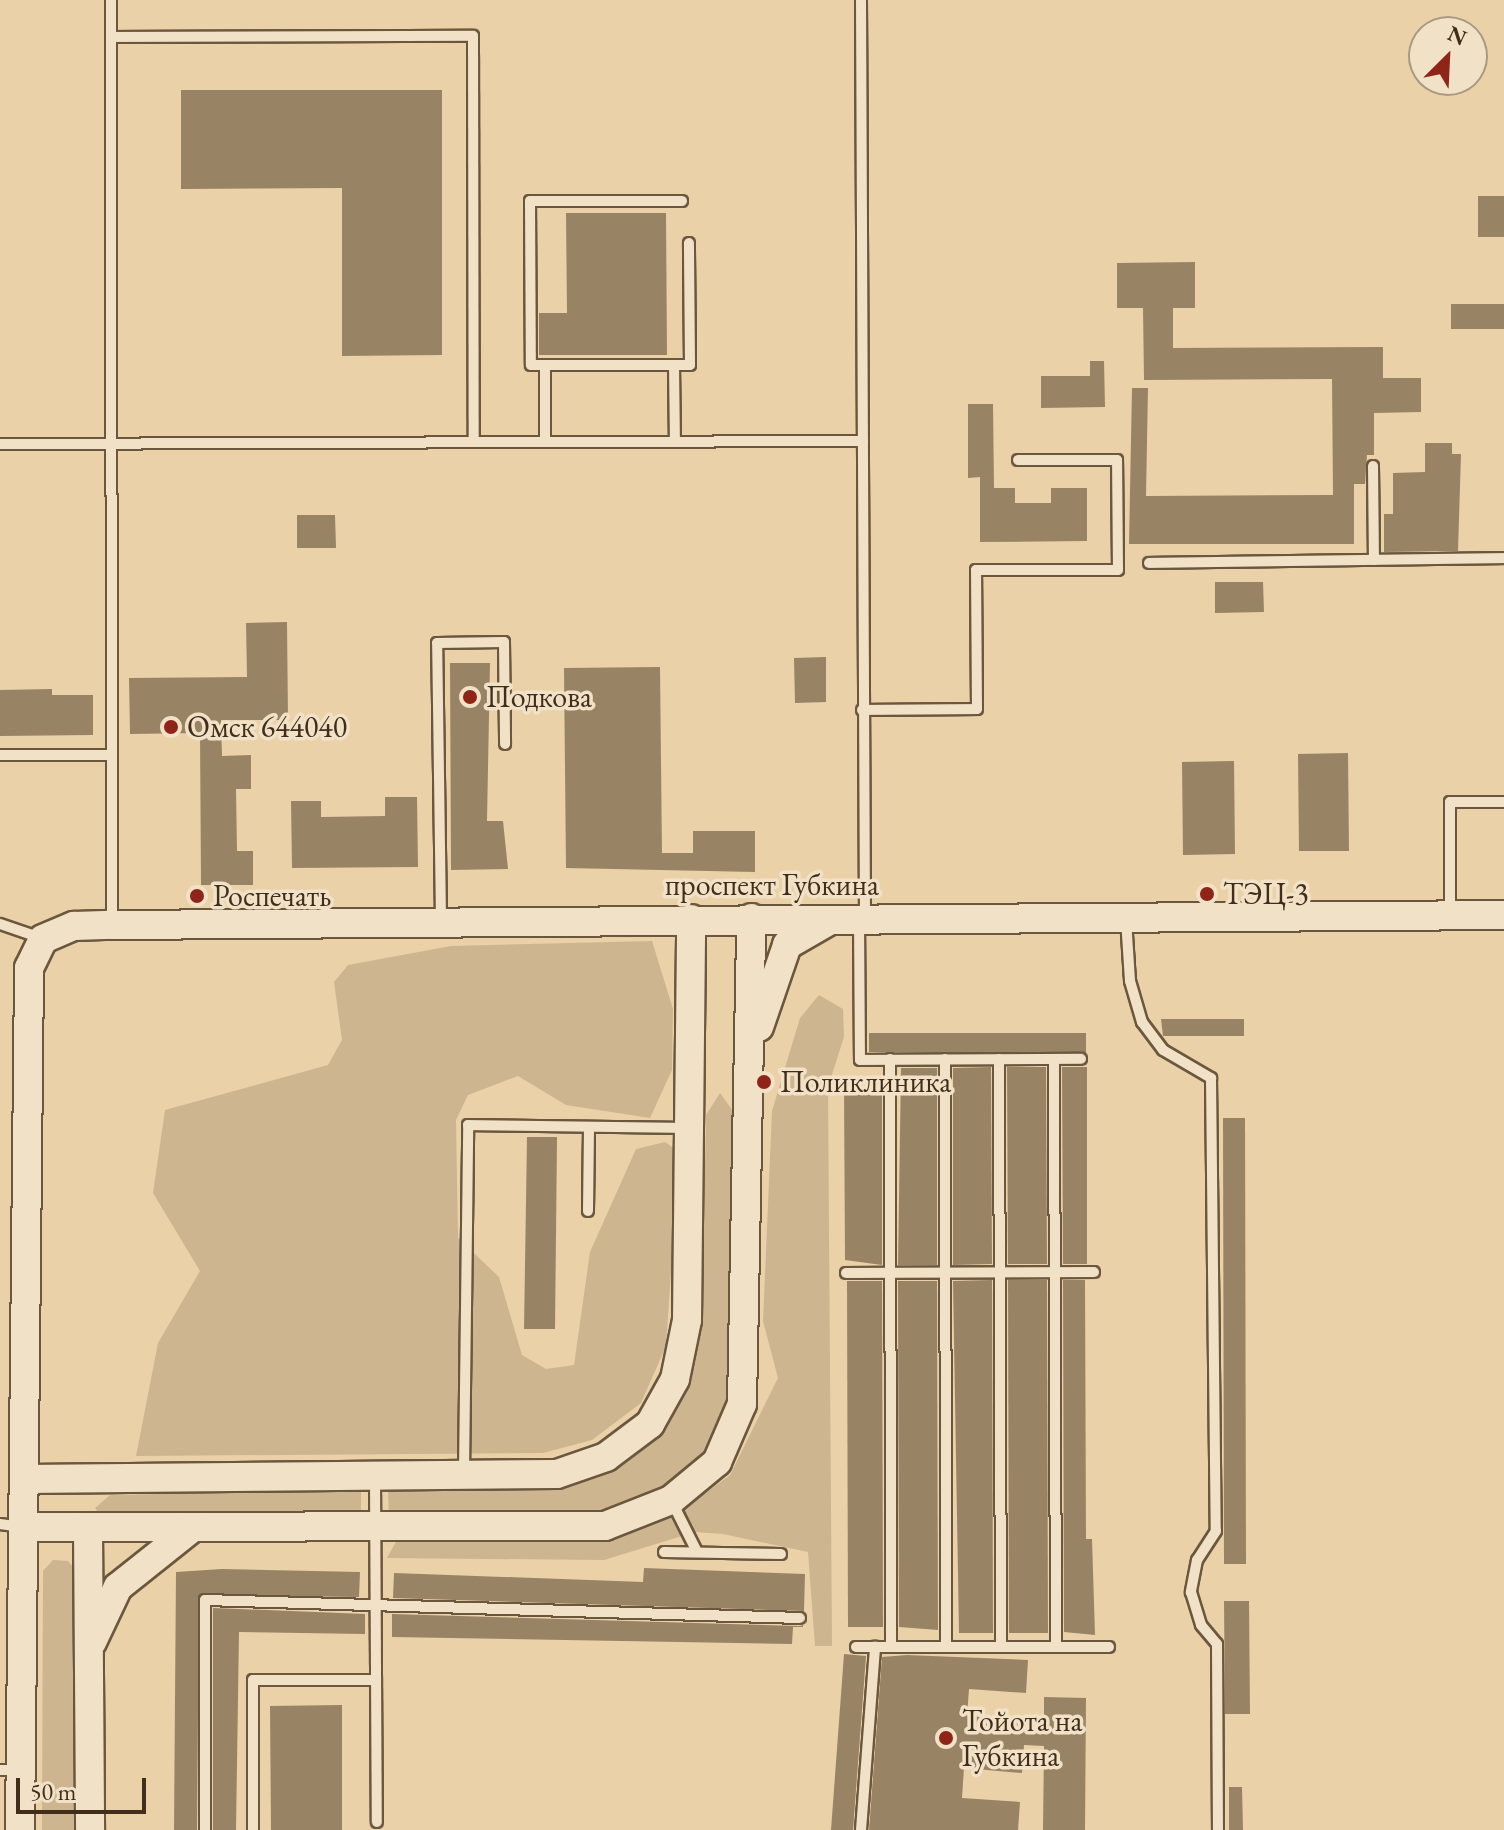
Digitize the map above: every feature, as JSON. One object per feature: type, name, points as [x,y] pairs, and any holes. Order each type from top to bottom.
[{"type":"main road","name":"проспект Губкина","points":[[43,939],[74,926],[112,925],[751,918],[1504,915]]},
{"type":"main road","points":[[12,1526],[191,1529],[605,1526],[671,1500],[717,1462],[742,1404],[751,918]]},
{"type":"main road","points":[[748,1071],[787,945],[810,926],[856,918]]},
{"type":"main road","points":[[24,1479],[464,1478],[557,1474],[606,1457],[650,1424],[675,1379],[687,1320],[691,919]]},
{"type":"main road","points":[[20,1830],[10,1770],[12,1526],[24,1479],[29,968],[43,939]]},
{"type":"main road","points":[[88,1529],[90,1830]]},
{"type":"main road","points":[[89,1649],[118,1587],[191,1529]]},
{"type":"lane","points":[[111,0],[112,925]]},
{"type":"lane","points":[[861,0],[862,710],[856,918],[860,1060],[1081,1059]]},
{"type":"lane","points":[[111,37],[473,36],[474,442]]},
{"type":"lane","points":[[682,201],[530,201],[531,365],[690,365],[689,243]]},
{"type":"lane","points":[[545,365],[545,442]]},
{"type":"lane","points":[[674,365],[675,442]]},
{"type":"lane","points":[[0,444],[863,441]]},
{"type":"lane","points":[[862,710],[977,709],[976,570],[1118,570],[1117,460],[1018,460]]},
{"type":"lane","points":[[1373,466],[1374,560]]},
{"type":"lane","points":[[1149,563],[1504,558]]},
{"type":"lane","points":[[441,921],[437,643],[504,642],[505,744]]},
{"type":"lane","points":[[0,755],[112,755]]},
{"type":"lane","points":[[1450,915],[1450,802],[1504,802]]},
{"type":"lane","points":[[1126,917],[1130,981],[1142,1022],[1163,1050],[1211,1078],[1216,1531],[1197,1560],[1191,1592],[1201,1625],[1217,1644],[1218,1830]]},
{"type":"lane","points":[[0,924],[43,939]]},
{"type":"lane","points":[[890,1059],[891,1647]]},
{"type":"lane","points":[[945,1059],[946,1647]]},
{"type":"lane","points":[[999,1059],[1001,1647]]},
{"type":"lane","points":[[1054,1059],[1056,1647]]},
{"type":"lane","points":[[464,1478],[468,1125],[689,1128]]},
{"type":"lane","points":[[588,1211],[589,1127]]},
{"type":"lane","points":[[846,1273],[1094,1272]]},
{"type":"lane","points":[[375,1478],[377,1822]]},
{"type":"lane","points":[[671,1500],[697,1552]]},
{"type":"lane","points":[[664,1552],[781,1554]]},
{"type":"lane","points":[[205,1830],[205,1600],[800,1618]]},
{"type":"lane","points":[[856,1647],[1109,1647]]},
{"type":"lane","points":[[861,1830],[875,1647]]},
{"type":"lane","points":[[253,1830],[253,1680],[376,1680]]},
{"type":"shaded area","points":[[652,941],[673,1009],[672,1070],[650,1118],[566,1105],[518,1076],[468,1095],[456,1120],[458,1238],[499,1277],[522,1355],[546,1369],[574,1365],[590,1252],[636,1149],[665,1142],[679,1152],[666,1346],[641,1403],[592,1440],[543,1453],[136,1456],[158,1343],[200,1271],[153,1193],[165,1110],[328,1065],[342,1040],[334,982],[348,965],[451,946]]},
{"type":"shaded area","points":[[819,995],[843,1009],[844,1037],[828,1087],[832,1646],[815,1646],[808,1552],[723,1534],[695,1532],[604,1560],[387,1558],[398,1538],[610,1537],[680,1512],[730,1475],[778,1378],[763,1321],[772,1111],[800,1018]]},
{"type":"shaded area","points":[[720,1093],[738,1118],[732,1402],[709,1459],[666,1493],[604,1517],[389,1519],[388,1489],[559,1486],[615,1471],[663,1435],[690,1386],[702,1323],[706,1115]]},
{"type":"shaded area","points":[[361,1490],[361,1519],[104,1520],[95,1508],[110,1495]]},
{"type":"shaded area","points":[[53,1560],[68,1561],[80,1575],[80,1830],[42,1830],[43,1571]]},
{"type":"building","points":[[181,90],[442,90],[442,355],[342,356],[342,188],[181,189]]},
{"type":"building","points":[[1478,196],[1504,196],[1504,237],[1478,237]]},
{"type":"building","points":[[566,213],[666,213],[667,355],[539,355],[539,313],[567,313]]},
{"type":"building","points":[[1195,262],[1195,308],[1173,308],[1173,348],[1383,347],[1383,378],[1421,378],[1421,412],[1374,413],[1374,455],[1367,455],[1365,484],[1354,484],[1354,544],[1129,544],[1132,388],[1148,388],[1146,496],[1333,495],[1332,379],[1144,380],[1143,308],[1117,308],[1117,263]]},
{"type":"building","points":[[1451,304],[1504,304],[1504,329],[1451,329]]},
{"type":"building","points":[[1090,361],[1104,361],[1105,407],[1041,408],[1041,376],[1090,376]]},
{"type":"building","points":[[968,404],[993,404],[994,488],[1015,488],[1015,503],[1051,503],[1051,488],[1087,488],[1087,541],[980,542],[980,477],[968,478]]},
{"type":"building","points":[[1425,443],[1452,443],[1452,454],[1461,454],[1458,551],[1384,552],[1384,514],[1393,514],[1393,473],[1425,472]]},
{"type":"building","points":[[297,515],[335,515],[336,548],[297,548]]},
{"type":"building","points":[[1215,582],[1263,582],[1264,612],[1215,613]]},
{"type":"building","points":[[287,622],[288,720],[221,720],[222,756],[251,755],[251,789],[236,789],[237,851],[253,851],[253,885],[201,885],[200,733],[130,734],[129,678],[247,677],[246,623]]},
{"type":"building","points":[[826,657],[826,702],[795,703],[794,658]]},
{"type":"building","points":[[450,663],[490,663],[487,821],[503,821],[508,869],[451,870]]},
{"type":"building","points":[[660,667],[662,853],[693,853],[693,831],[755,831],[755,872],[566,868],[564,668]]},
{"type":"building","points":[[52,689],[52,695],[93,695],[93,735],[0,736],[0,690]]},
{"type":"building","points":[[1348,753],[1349,851],[1299,851],[1298,754]]},
{"type":"building","points":[[1234,761],[1235,854],[1183,855],[1182,762]]},
{"type":"building","points":[[385,797],[417,797],[418,867],[292,868],[291,801],[321,801],[321,817],[385,816]]},
{"type":"building","points":[[1161,1019],[1244,1019],[1244,1036],[1163,1036]]},
{"type":"building","points":[[869,1033],[1086,1033],[1086,1053],[869,1052]]},
{"type":"building","points":[[991,1067],[992,1264],[953,1265],[953,1068]]},
{"type":"building","points":[[1007,1067],[1046,1067],[1047,1264],[1008,1264]]},
{"type":"building","points":[[1062,1067],[1087,1067],[1087,1264],[1063,1264]]},
{"type":"building","points":[[901,1068],[937,1068],[937,1265],[898,1265]]},
{"type":"building","points":[[844,1088],[882,1088],[882,1265],[845,1260]]},
{"type":"building","points":[[1223,1118],[1245,1118],[1246,1564],[1224,1564]]},
{"type":"building","points":[[527,1137],[557,1137],[555,1329],[524,1329]]},
{"type":"building","points":[[992,1280],[993,1633],[959,1633],[953,1281]]},
{"type":"building","points":[[1008,1280],[1047,1280],[1048,1633],[1009,1633]]},
{"type":"building","points":[[1063,1280],[1085,1280],[1086,1539],[1092,1539],[1095,1635],[1064,1632]]},
{"type":"building","points":[[847,1281],[882,1281],[883,1627],[848,1627]]},
{"type":"building","points":[[898,1281],[937,1281],[938,1630],[899,1627]]},
{"type":"building","points":[[644,1568],[805,1574],[804,1611],[393,1598],[394,1573],[643,1582]]},
{"type":"building","points":[[222,1569],[360,1572],[359,1597],[199,1595],[197,1830],[174,1830],[176,1572]]},
{"type":"building","points":[[1224,1601],[1249,1601],[1250,1714],[1225,1714]]},
{"type":"building","points":[[213,1608],[365,1614],[365,1634],[239,1632],[236,1830],[213,1830]]},
{"type":"building","points":[[392,1614],[803,1627],[793,1627],[792,1644],[392,1637]]},
{"type":"building","points":[[844,1654],[866,1656],[853,1830],[831,1830]]},
{"type":"building","points":[[907,1655],[1028,1660],[1026,1693],[969,1689],[967,1716],[1044,1722],[1044,1697],[1086,1698],[1085,1830],[1043,1830],[1044,1746],[1024,1745],[1022,1773],[964,1768],[962,1798],[1020,1802],[1018,1830],[869,1830],[882,1657]]},
{"type":"building","points":[[342,1705],[342,1830],[271,1830],[270,1706]]},
{"type":"building","points":[[1229,1787],[1242,1787],[1243,1830],[1229,1830]]},
{"type":"place","name":"Подкова","points":[[470,697]]},
{"type":"place","name":"Омск 644040","points":[[171,727]]},
{"type":"place","name":"ТЭЦ-3","points":[[1207,894]]},
{"type":"place","name":"Роспечать","points":[[197,896]]},
{"type":"place","name":"Поликлиника","points":[[764,1082]]},
{"type":"place","name":"Тойота на Губкина","points":[[946,1738]]}]
